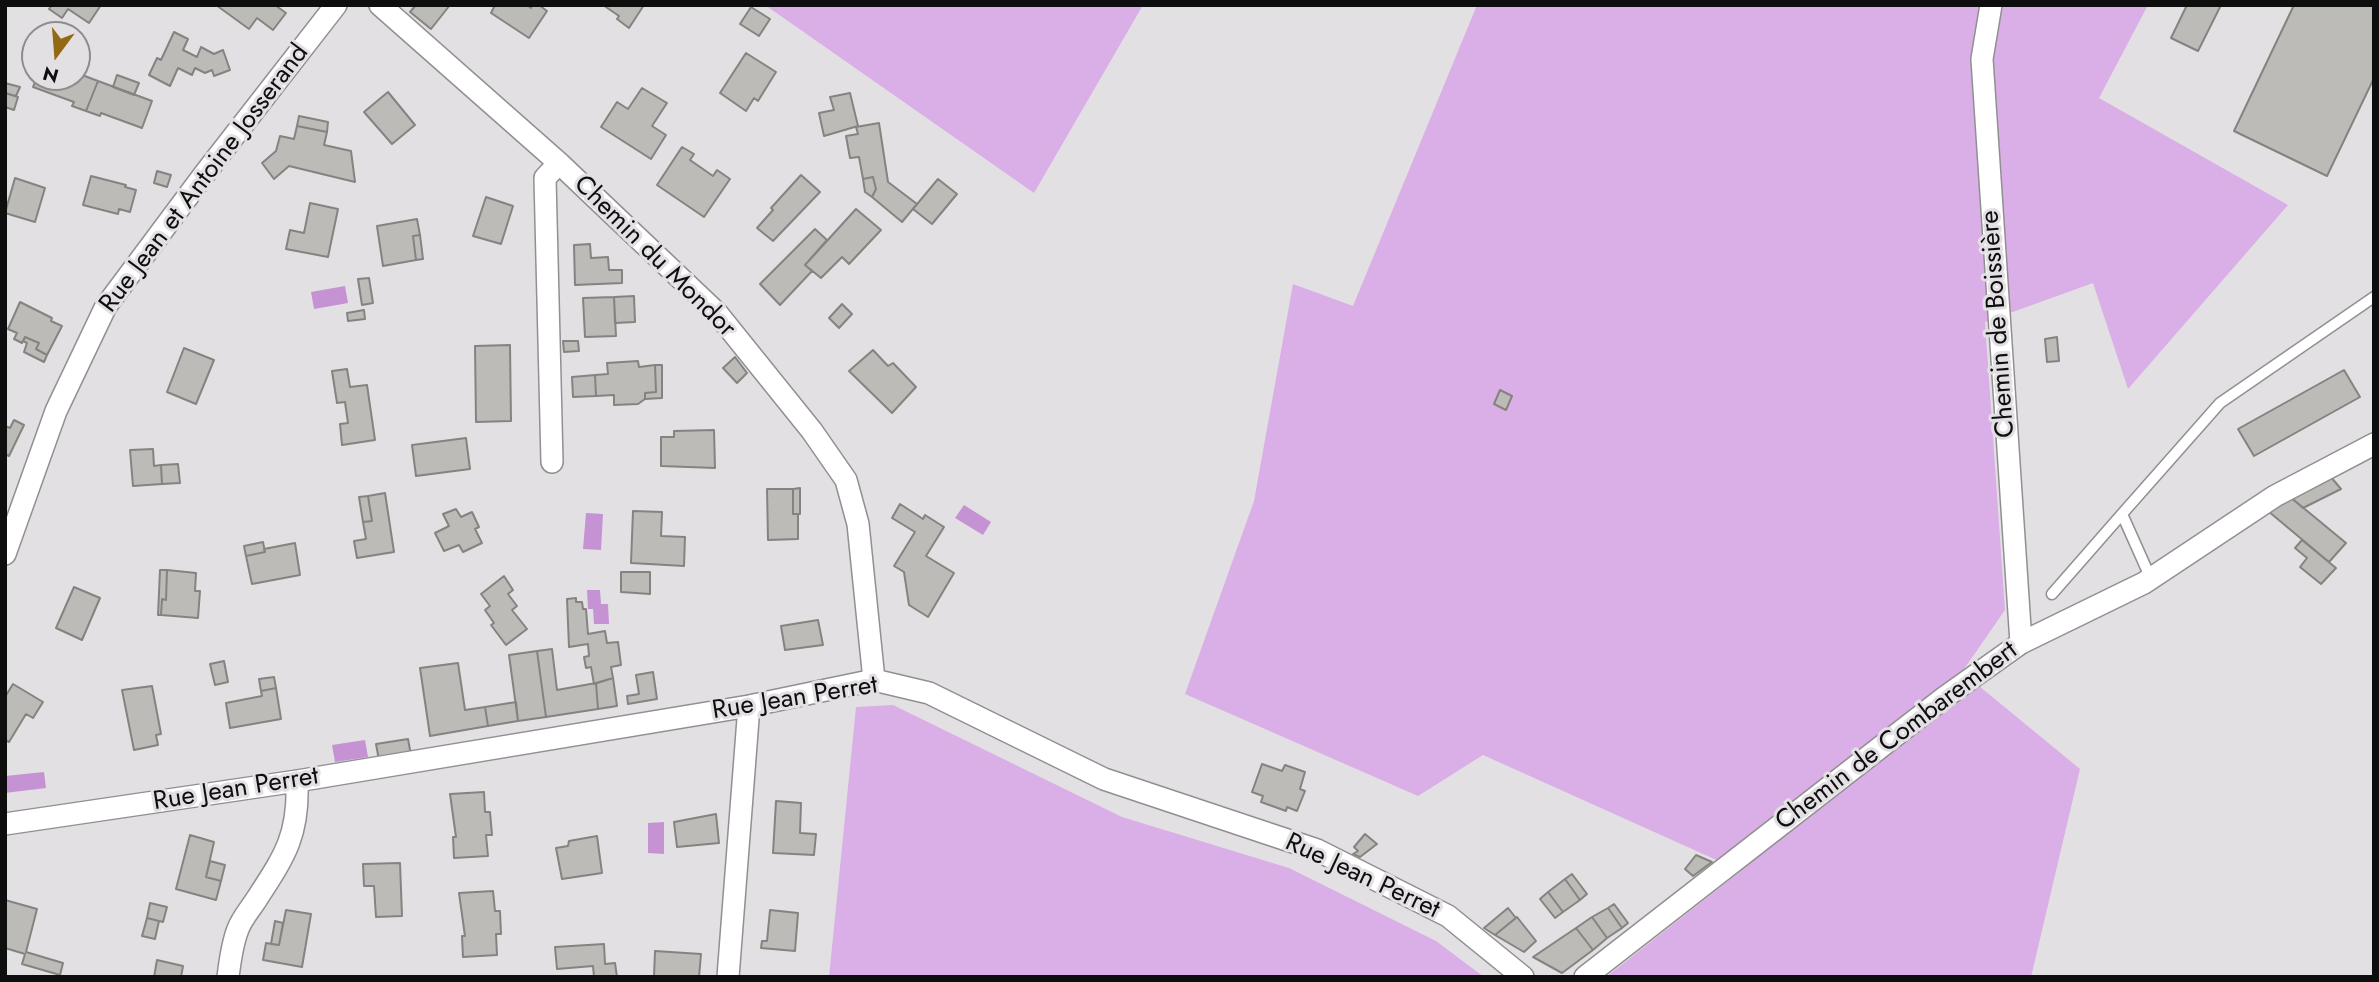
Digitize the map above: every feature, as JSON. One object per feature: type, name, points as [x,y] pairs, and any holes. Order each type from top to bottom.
[{"type":"street","name":"Rue Jean et Antoine Josserand","points":[[5,554],[56,411],[106,306],[336,5]]},
{"type":"street","name":"Chemin du Mondor","points":[[380,5],[558,163],[717,313],[812,431],[846,480],[858,524],[874,680]]},
{"type":"street","name":"Chemin de Boissière","points":[[1991,5],[1982,59],[2021,643]]},
{"type":"street","points":[[552,462],[545,178],[558,163]]},
{"type":"street","name":"Chemin de Combarembert","points":[[1585,977],[1945,697],[2021,643],[2151,579],[2275,496],[2374,444]]},
{"type":"street","name":"Rue Jean Perret","points":[[5,824],[297,781],[749,706],[874,680],[929,692],[1104,779],[1317,850],[1448,916],[1523,977]]},
{"type":"street","points":[[728,977],[749,706]]},
{"type":"street","points":[[228,977],[239,927],[284,858],[293,834],[298,806],[297,781]]},
{"type":"lane","points":[[2052,594],[2220,403],[2374,297]]},
{"type":"lane","points":[[2122,514],[2151,579]]},
{"type":"shaded area","points":[[765,5],[1143,5],[1034,193]]},
{"type":"shaded area","points":[[1477,5],[2148,5],[2099,98],[2288,205],[2128,389],[2093,283],[1985,322],[2005,610],[1962,672],[2080,769],[2031,977],[1606,977],[1741,871],[1483,755],[1418,796],[1185,694],[1254,501],[1293,284],[1353,306]]},
{"type":"shaded area","points":[[345,286],[348,303],[314,309],[311,292]]},
{"type":"shaded area","points":[[964,505],[991,522],[983,535],[955,518]]},
{"type":"shaded area","points":[[586,513],[603,514],[601,550],[583,549]]},
{"type":"shaded area","points":[[587,590],[600,590],[601,604],[608,604],[609,624],[594,624],[593,609],[588,609]]},
{"type":"shaded area","points":[[893,705],[1122,817],[1289,868],[1436,941],[1484,977],[829,977],[856,707]]},
{"type":"shaded area","points":[[365,740],[368,757],[335,762],[332,745]]},
{"type":"shaded area","points":[[44,772],[46,788],[5,793],[5,776]]},
{"type":"shaded area","points":[[664,822],[664,854],[648,853],[648,823]]},
{"type":"building","points":[[52,5],[101,5],[90,21],[68,9],[62,18],[49,9]]},
{"type":"building","points":[[216,5],[275,5],[286,13],[273,30],[257,18],[249,29]]},
{"type":"building","points":[[416,5],[450,5],[431,29],[410,12]]},
{"type":"building","points":[[495,5],[527,5],[531,8],[532,5],[539,5],[547,11],[529,38],[491,13]]},
{"type":"building","points":[[603,5],[644,5],[629,28],[617,19],[619,16]]},
{"type":"building","points":[[2187,5],[2221,5],[2198,51],[2171,38]]},
{"type":"building","points":[[2294,5],[2374,5],[2374,78],[2327,176],[2234,131]]},
{"type":"building","points":[[751,7],[770,19],[759,36],[740,24]]},
{"type":"building","points":[[174,32],[188,39],[183,50],[197,57],[201,47],[214,54],[223,50],[230,70],[214,76],[212,70],[205,73],[195,68],[192,75],[178,68],[170,86],[149,75],[157,58],[161,60]]},
{"type":"building","points":[[746,53],[776,72],[758,101],[754,98],[746,111],[720,93]]},
{"type":"building","points":[[117,75],[139,83],[134,95],[113,87]]},
{"type":"building","points":[[91,78],[98,81],[86,111],[72,106],[74,102],[44,91],[91,91]]},
{"type":"building","points":[[98,81],[152,101],[142,128],[101,113],[100,116],[86,111]]},
{"type":"building","points":[[5,83],[20,87],[16,96],[5,93]]},
{"type":"building","points":[[642,88],[667,103],[652,126],[666,135],[651,159],[601,127],[617,102],[628,109]]},
{"type":"building","points":[[388,92],[415,125],[392,144],[364,112]]},
{"type":"building","points":[[5,93],[18,97],[14,110],[5,107]]},
{"type":"building","points":[[850,93],[858,126],[824,136],[819,113],[834,110],[830,97]]},
{"type":"building","points":[[299,116],[328,122],[327,132],[297,126]]},
{"type":"building","points":[[879,123],[888,182],[917,204],[902,222],[872,197],[876,189],[873,177],[863,179],[859,157],[850,158],[846,136],[858,134],[856,127]]},
{"type":"building","points":[[297,126],[327,132],[324,145],[351,151],[355,182],[289,166],[274,179],[262,163],[276,151],[280,136],[294,139]]},
{"type":"building","points":[[682,147],[694,154],[690,160],[713,176],[717,170],[730,179],[704,217],[657,185]]},
{"type":"building","points":[[157,171],[171,175],[167,187],[154,183]]},
{"type":"building","points":[[801,175],[820,192],[773,241],[757,228]]},
{"type":"building","points":[[91,176],[136,190],[130,212],[119,209],[118,214],[83,205]]},
{"type":"building","points":[[873,177],[876,189],[872,197],[865,192],[863,179]]},
{"type":"building","points":[[15,178],[45,188],[35,222],[5,213]]},
{"type":"building","points":[[938,179],[957,194],[932,224],[913,209]]},
{"type":"building","points":[[486,197],[513,206],[501,244],[473,236]]},
{"type":"building","points":[[310,203],[338,209],[328,257],[286,249],[290,230],[304,233]]},
{"type":"building","points":[[856,209],[881,230],[849,264],[842,257],[821,278],[805,265]]},
{"type":"building","points":[[417,219],[420,235],[413,236],[416,260],[383,266],[377,226]]},
{"type":"building","points":[[815,229],[827,240],[805,265],[812,271],[780,305],[760,284]]},
{"type":"building","points":[[420,235],[423,259],[416,260],[413,236]]},
{"type":"building","points":[[590,244],[591,258],[608,257],[609,270],[622,270],[622,283],[575,285],[574,245]]},
{"type":"building","points":[[369,278],[373,303],[362,305],[358,279]]},
{"type":"building","points":[[634,296],[635,322],[615,323],[614,297]]},
{"type":"building","points":[[614,297],[616,336],[585,337],[583,298]]},
{"type":"building","points":[[20,302],[62,326],[47,355],[36,349],[39,343],[25,337],[22,343],[14,339],[17,333],[8,329]]},
{"type":"building","points":[[842,304],[852,314],[839,328],[829,318]]},
{"type":"building","points":[[364,310],[365,319],[348,321],[347,313]]},
{"type":"building","points":[[25,337],[39,343],[36,349],[47,355],[44,362],[24,352],[27,343],[23,341]]},
{"type":"building","points":[[2057,337],[2059,361],[2047,362],[2045,339]]},
{"type":"building","points":[[563,341],[578,341],[579,351],[564,352]]},
{"type":"building","points":[[510,345],[511,421],[476,422],[475,346]]},
{"type":"building","points":[[184,348],[214,360],[196,404],[167,392]]},
{"type":"building","points":[[873,350],[888,366],[893,363],[916,387],[892,413],[849,371]]},
{"type":"building","points":[[735,357],[747,373],[737,383],[723,368]]},
{"type":"building","points":[[638,361],[639,367],[655,365],[656,392],[645,393],[645,399],[638,404],[614,405],[614,395],[596,396],[595,375],[608,374],[607,363]]},
{"type":"building","points":[[655,365],[662,365],[662,398],[645,399],[645,393],[656,392]]},
{"type":"building","points":[[347,369],[350,387],[367,385],[375,440],[342,445],[340,424],[348,423],[345,402],[337,403],[332,371]]},
{"type":"building","points":[[2344,370],[2360,397],[2254,456],[2238,429]]},
{"type":"building","points":[[595,375],[596,396],[573,397],[572,377]]},
{"type":"building","points":[[1500,390],[1512,396],[1506,410],[1494,404]]},
{"type":"building","points":[[14,420],[24,425],[9,456],[5,454],[5,426],[10,428]]},
{"type":"building","points":[[714,430],[715,468],[661,466],[661,437],[674,437],[674,431]]},
{"type":"building","points":[[466,438],[470,469],[416,476],[412,445]]},
{"type":"building","points":[[153,449],[154,466],[161,465],[162,484],[133,486],[130,450]]},
{"type":"building","points":[[178,464],[180,483],[162,484],[161,465]]},
{"type":"building","points":[[2330,476],[2341,489],[2303,508],[2289,496]]},
{"type":"building","points":[[800,488],[800,514],[793,514],[793,489]]},
{"type":"building","points":[[767,489],[793,489],[793,514],[798,514],[798,539],[768,540]]},
{"type":"building","points":[[385,493],[394,552],[357,558],[354,541],[366,539],[363,522],[372,521],[368,496]]},
{"type":"building","points":[[368,496],[372,521],[363,522],[359,497]]},
{"type":"building","points":[[2289,496],[2346,543],[2329,562],[2268,511]]},
{"type":"building","points":[[900,504],[923,519],[925,515],[944,527],[926,556],[954,573],[928,617],[909,605],[904,572],[894,566],[915,532],[892,518]]},
{"type":"building","points":[[456,509],[461,517],[472,512],[479,527],[475,529],[482,543],[463,552],[459,545],[444,551],[435,533],[449,526],[443,514]]},
{"type":"building","points":[[633,511],[662,512],[661,536],[685,537],[684,566],[631,563]]},
{"type":"building","points":[[2302,540],[2336,568],[2321,584],[2300,567],[2307,558],[2295,548]]},
{"type":"building","points":[[263,542],[265,552],[246,556],[244,546]]},
{"type":"building","points":[[295,543],[300,575],[252,584],[246,556],[265,552],[264,549]]},
{"type":"building","points":[[160,570],[167,570],[166,600],[162,599],[161,615],[158,615]]},
{"type":"building","points":[[167,570],[196,573],[195,591],[200,591],[198,618],[161,615],[162,599],[166,600]]},
{"type":"building","points":[[621,572],[650,572],[650,594],[621,592]]},
{"type":"building","points":[[504,576],[513,590],[508,594],[517,606],[512,610],[527,629],[506,645],[491,625],[494,623],[485,610],[490,606],[481,594]]},
{"type":"building","points":[[74,587],[100,598],[82,640],[56,628]]},
{"type":"building","points":[[576,598],[576,602],[582,602],[583,609],[586,609],[588,634],[605,631],[607,643],[618,642],[621,665],[611,667],[613,678],[594,684],[591,667],[586,668],[584,657],[589,656],[588,644],[569,647],[567,599]]},
{"type":"building","points":[[818,620],[823,645],[785,650],[781,626]]},
{"type":"building","points":[[552,649],[557,690],[596,683],[598,709],[546,717],[537,651]]},
{"type":"building","points":[[537,651],[546,717],[518,721],[509,655]]},
{"type":"building","points":[[224,661],[228,682],[215,685],[210,664]]},
{"type":"building","points":[[458,663],[465,710],[485,707],[488,726],[430,736],[420,668]]},
{"type":"building","points":[[653,672],[657,699],[628,704],[627,696],[639,694],[636,675]]},
{"type":"building","points":[[274,677],[276,688],[261,691],[259,679]]},
{"type":"building","points":[[613,678],[617,706],[598,709],[596,683]]},
{"type":"building","points":[[13,684],[43,702],[33,718],[26,714],[9,742],[5,740],[5,697]]},
{"type":"building","points":[[152,686],[161,734],[156,735],[158,745],[134,750],[122,690]]},
{"type":"building","points":[[276,688],[281,719],[230,728],[226,703],[262,696],[261,691]]},
{"type":"building","points":[[516,702],[518,721],[488,726],[485,707]]},
{"type":"building","points":[[408,739],[411,755],[379,760],[376,744]]},
{"type":"building","points":[[1262,764],[1282,771],[1285,765],[1305,772],[1300,789],[1305,791],[1297,811],[1287,807],[1286,811],[1261,802],[1263,796],[1252,792]]},
{"type":"building","points":[[484,792],[485,812],[490,812],[492,835],[486,835],[488,856],[454,858],[453,837],[456,837],[450,794]]},
{"type":"building","points":[[776,801],[801,803],[800,833],[816,834],[814,855],[773,853]]},
{"type":"building","points":[[716,814],[719,843],[677,847],[674,822]]},
{"type":"building","points":[[1365,834],[1377,844],[1360,857],[1353,854],[1358,851],[1354,847]]},
{"type":"building","points":[[190,835],[214,842],[206,877],[221,881],[216,900],[176,889]]},
{"type":"building","points":[[597,836],[602,873],[562,879],[556,848],[568,846],[569,841]]},
{"type":"building","points":[[1696,855],[1712,862],[1693,876],[1685,869]]},
{"type":"building","points":[[210,861],[225,865],[221,881],[206,877]]},
{"type":"building","points":[[400,863],[402,916],[376,917],[374,886],[364,886],[363,864]]},
{"type":"building","points":[[1572,874],[1587,894],[1580,900],[1565,879]]},
{"type":"building","points":[[1565,879],[1580,900],[1563,912],[1548,892]]},
{"type":"building","points":[[493,891],[495,911],[500,911],[501,934],[496,934],[497,955],[463,957],[462,936],[465,936],[459,893]]},
{"type":"building","points":[[1548,892],[1563,912],[1555,918],[1540,899]]},
{"type":"building","points":[[5,900],[37,909],[26,952],[63,963],[60,975],[22,964],[25,954],[5,948]]},
{"type":"building","points":[[150,903],[167,907],[163,922],[147,918]]},
{"type":"building","points":[[1614,904],[1628,923],[1622,928],[1608,908]]},
{"type":"building","points":[[1508,908],[1516,918],[1495,935],[1484,928]]},
{"type":"building","points":[[1608,908],[1622,928],[1607,938],[1592,917]]},
{"type":"building","points":[[286,910],[311,914],[302,967],[263,960],[266,943],[279,945]]},
{"type":"building","points":[[770,910],[798,913],[795,951],[761,948],[762,941],[767,941]]},
{"type":"building","points":[[1517,917],[1536,941],[1524,952],[1495,935]]},
{"type":"building","points":[[1592,917],[1607,938],[1593,950],[1576,928]]},
{"type":"building","points":[[147,918],[159,921],[155,939],[142,936]]},
{"type":"building","points":[[275,921],[283,923],[279,945],[271,944]]},
{"type":"building","points":[[1576,928],[1593,950],[1562,973],[1533,957]]},
{"type":"building","points":[[604,944],[605,964],[615,963],[617,977],[594,977],[593,966],[557,969],[555,947]]},
{"type":"building","points":[[655,951],[701,954],[699,977],[654,977]]},
{"type":"building","points":[[157,960],[183,966],[181,977],[154,977]]}]
